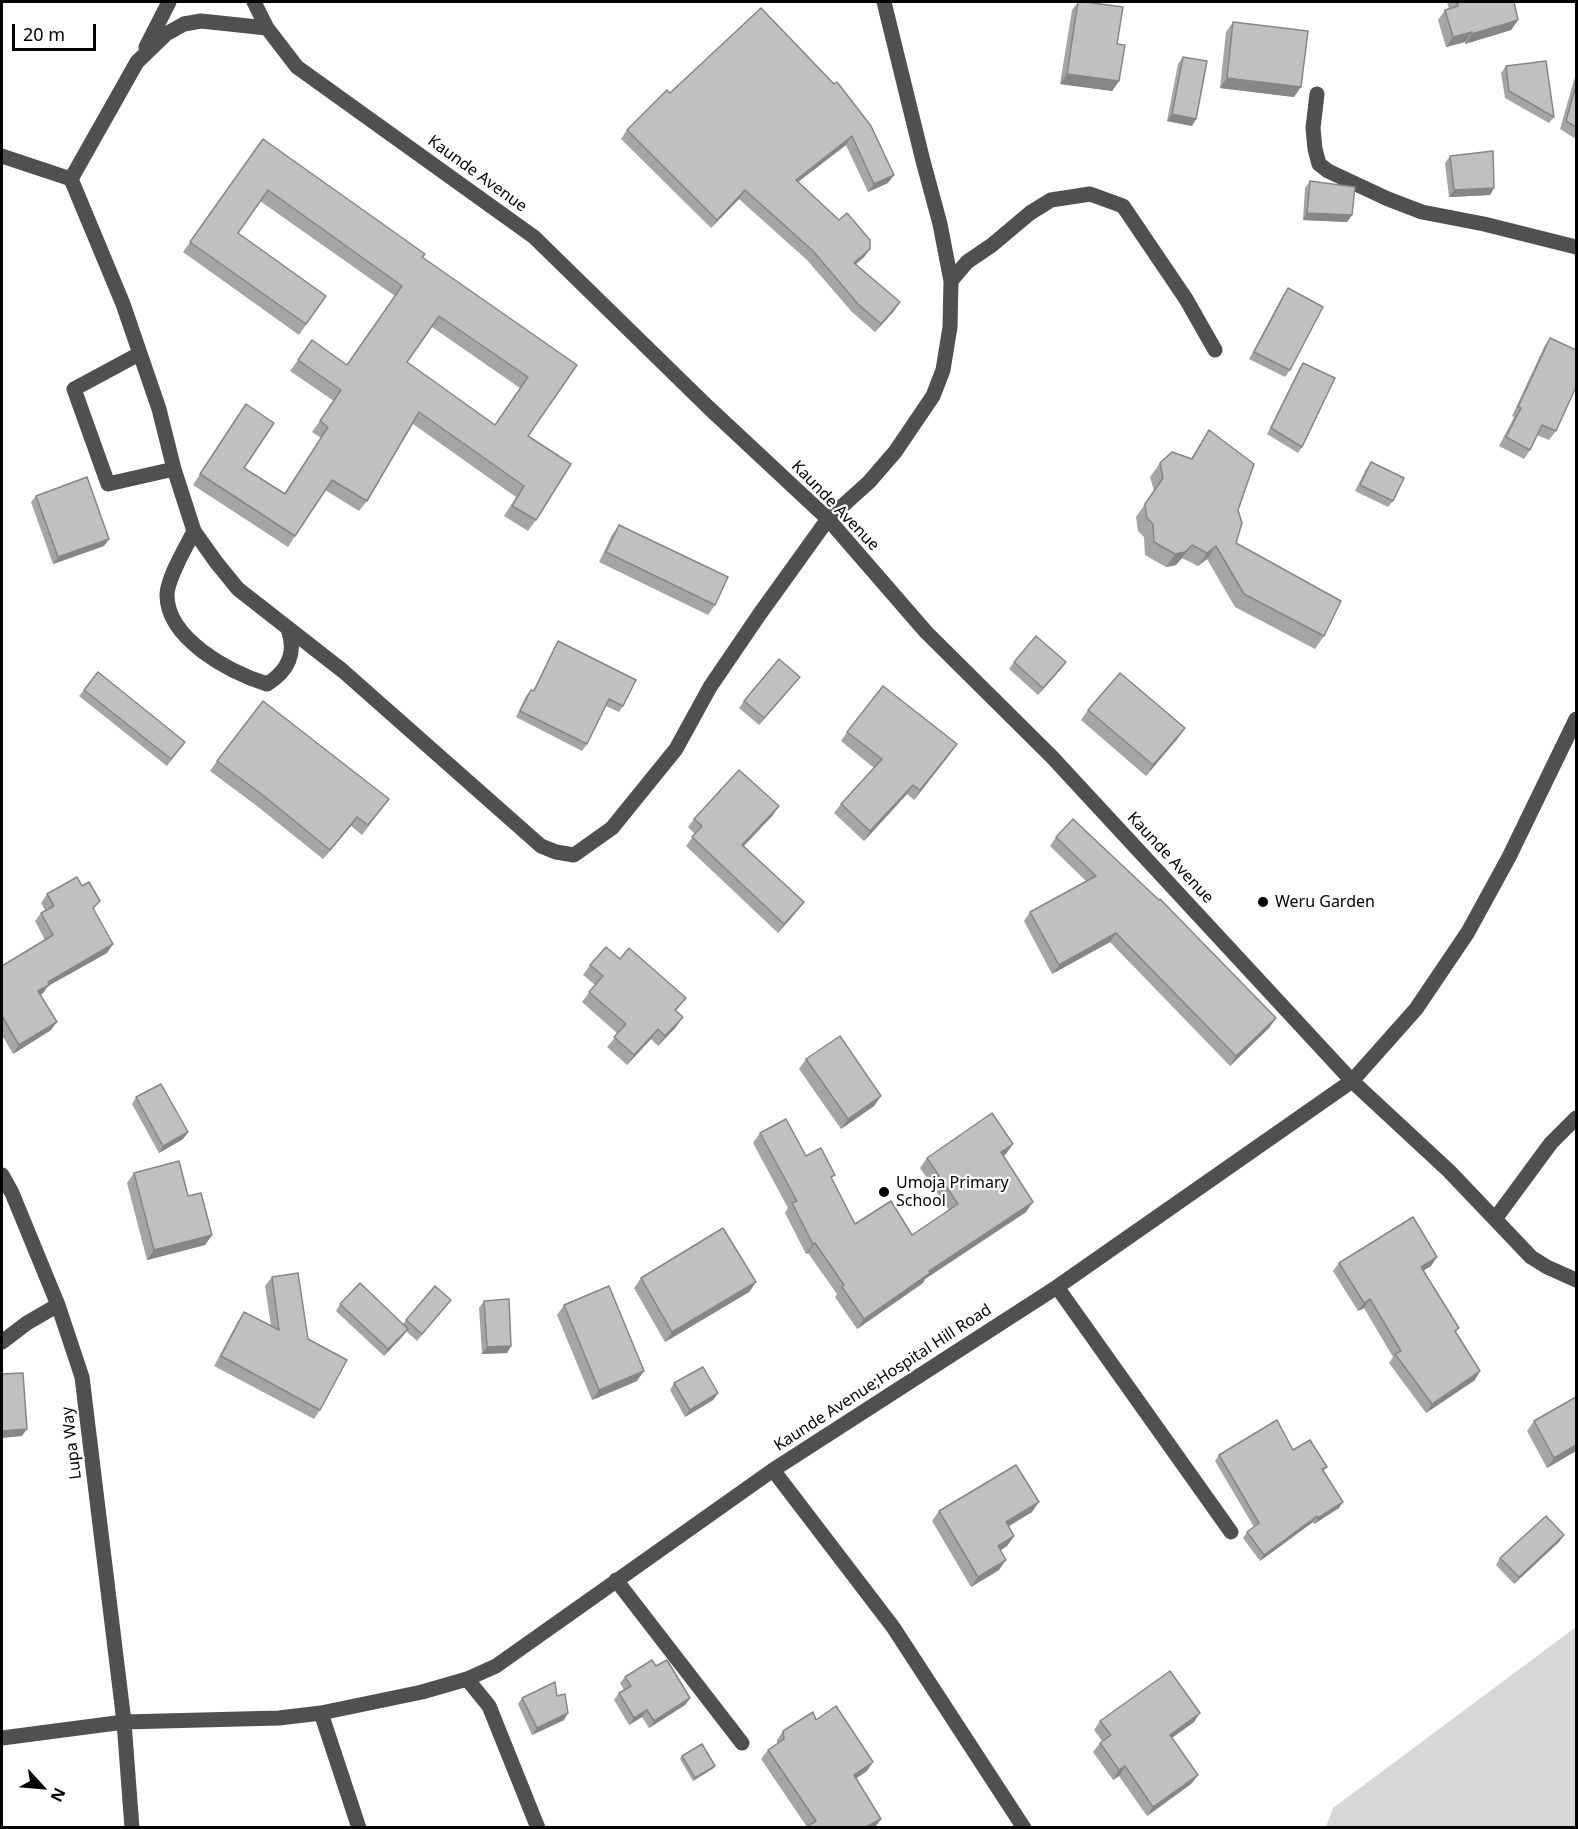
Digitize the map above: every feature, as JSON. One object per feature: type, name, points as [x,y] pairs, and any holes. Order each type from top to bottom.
[{"type":"street","points":[[71,179],[169,2]]},
{"type":"street","name":"Kaunde Avenue","points":[[254,2],[267,28],[297,67],[534,237],[708,407],[828,519],[926,632],[1052,757],[1352,1081],[1449,1171],[1531,1257],[1546,1267],[1576,1280]]},
{"type":"street","points":[[2,156],[71,179],[123,304],[159,409],[174,469],[194,531],[238,589],[343,670],[541,846],[556,852],[574,855],[612,828],[676,749],[710,687],[759,615],[828,519],[869,482],[918,420],[933,396],[943,370],[950,327],[951,281],[940,224],[884,2]]},
{"type":"street","points":[[137,62],[166,34],[184,24],[201,21],[267,28]]},
{"type":"street","points":[[1317,94],[1313,128],[1315,149],[1319,164],[1328,171],[1422,212],[1484,224],[1576,247]]},
{"type":"street","points":[[951,281],[967,262],[1044,204],[1051,200],[1090,194],[1122,206],[1185,299],[1215,350]]},
{"type":"street","points":[[139,354],[74,389],[108,484],[174,469]]},
{"type":"street","points":[[194,531],[176,566],[167,592],[169,611],[178,628],[205,654],[248,678],[267,684],[278,677],[291,657],[292,640],[288,629]]},
{"type":"street","name":"Kaunde Avenue;Hospital Hill Road","points":[[2,1738],[124,1722],[279,1718],[321,1713],[422,1692],[467,1679],[496,1666],[773,1470],[1057,1287],[1352,1081],[1416,1009],[1468,932],[1509,857],[1576,719]]},
{"type":"street","points":[[1495,1219],[1551,1143],[1576,1118]]},
{"type":"street","name":"Lupa Way","points":[[2,1175],[12,1193],[58,1305],[82,1377],[124,1722],[132,1827]]},
{"type":"street","points":[[1057,1287],[1231,1532]]},
{"type":"street","points":[[2,1342],[27,1323],[58,1305]]},
{"type":"street","points":[[773,1470],[893,1627],[1024,1827]]},
{"type":"street","points":[[616,1580],[742,1743]]},
{"type":"street","points":[[467,1679],[489,1706],[538,1827]]},
{"type":"street","points":[[321,1713],[359,1827]]},
{"type":"shaded area","points":[[1576,1627],[1576,1827],[1326,1827],[1333,1808]]},
{"type":"building","points":[[1078,2],[1123,7],[1117,44],[1125,45],[1119,81],[1067,74]]},
{"type":"building","points":[[1457,2],[1514,2],[1518,20],[1472,34],[1472,32],[1453,37],[1445,10],[1458,6]]},
{"type":"building","points":[[761,8],[834,84],[837,82],[871,126],[894,175],[874,184],[852,136],[796,180],[839,220],[847,213],[870,240],[870,249],[854,263],[900,302],[881,324],[858,304],[813,251],[745,190],[717,220],[627,130],[667,90],[670,93]]},
{"type":"building","points":[[1233,22],[1308,31],[1301,87],[1227,78]]},
{"type":"building","points":[[1183,57],[1207,61],[1196,119],[1172,114]]},
{"type":"building","points":[[1546,61],[1554,117],[1509,91],[1506,66]]},
{"type":"building","points":[[1576,85],[1576,127],[1566,121]]},
{"type":"building","points":[[263,139],[425,254],[422,257],[577,365],[528,436],[571,464],[536,520],[512,506],[524,486],[419,412],[367,501],[332,480],[295,536],[200,474],[246,404],[274,423],[244,468],[285,494],[328,427],[320,421],[341,390],[298,360],[312,340],[347,365],[402,286],[268,190],[238,233],[326,296],[306,324],[190,242]],"holes":[[[439,316],[528,377],[495,425],[407,362]]]},
{"type":"building","points":[[1493,151],[1494,188],[1454,190],[1450,156]]},
{"type":"building","points":[[1310,181],[1355,187],[1352,215],[1307,213]]},
{"type":"building","points":[[1288,288],[1323,307],[1290,370],[1254,352]]},
{"type":"building","points":[[1550,338],[1576,350],[1576,387],[1556,431],[1542,425],[1530,450],[1506,437],[1521,408],[1518,407]]},
{"type":"building","points":[[1303,363],[1335,378],[1302,447],[1271,428]]},
{"type":"building","points":[[1209,430],[1254,464],[1238,510],[1242,523],[1236,543],[1341,601],[1324,636],[1244,594],[1216,546],[1207,553],[1192,545],[1185,552],[1175,554],[1154,542],[1153,524],[1147,518],[1145,504],[1163,478],[1160,463],[1172,452],[1192,459]]},
{"type":"building","points":[[1371,462],[1404,478],[1393,501],[1360,485]]},
{"type":"building","points":[[87,477],[109,539],[58,557],[36,496]]},
{"type":"building","points":[[619,525],[728,577],[715,605],[606,552]]},
{"type":"building","points":[[1036,636],[1066,662],[1043,688],[1014,662]]},
{"type":"building","points":[[558,641],[636,680],[623,706],[609,699],[587,744],[520,711],[531,690],[534,691]]},
{"type":"building","points":[[779,659],[800,677],[764,718],[744,701]]},
{"type":"building","points":[[98,672],[185,742],[171,759],[84,690]]},
{"type":"building","points":[[1120,673],[1185,728],[1153,765],[1088,710]]},
{"type":"building","points":[[883,686],[957,744],[920,790],[913,785],[870,831],[841,804],[882,759],[847,732]]},
{"type":"building","points":[[263,701],[389,799],[368,825],[357,817],[330,850],[217,761]]},
{"type":"building","points":[[739,770],[779,806],[742,845],[804,902],[784,924],[692,837],[702,826],[694,819]]},
{"type":"building","points":[[1073,819],[1160,899],[1276,1018],[1236,1056],[1116,933],[1059,965],[1030,912],[1096,876],[1056,837]]},
{"type":"building","points":[[77,877],[82,886],[89,882],[100,901],[93,908],[113,944],[48,982],[49,985],[38,991],[57,1022],[19,1045],[2,1016],[2,966],[53,935],[41,913],[54,906],[47,894]]},
{"type":"building","points":[[606,947],[620,959],[629,948],[686,998],[675,1010],[683,1017],[665,1036],[658,1029],[634,1055],[614,1037],[626,1024],[589,992],[603,976],[590,965]]},
{"type":"building","points":[[840,1036],[881,1096],[848,1119],[806,1059]]},
{"type":"building","points":[[161,1084],[188,1132],[163,1146],[136,1097]]},
{"type":"building","points":[[992,1113],[1013,1144],[1001,1152],[1033,1202],[929,1271],[930,1273],[864,1319],[842,1287],[844,1285],[815,1243],[813,1244],[792,1203],[797,1201],[760,1133],[786,1119],[806,1156],[821,1148],[835,1175],[831,1177],[855,1224],[891,1201],[912,1235],[958,1204],[927,1158]]},
{"type":"building","points":[[179,1161],[188,1196],[201,1193],[212,1235],[154,1250],[134,1173]]},
{"type":"building","points":[[1413,1217],[1437,1257],[1421,1267],[1459,1328],[1455,1331],[1480,1371],[1432,1404],[1395,1354],[1401,1351],[1370,1299],[1364,1303],[1339,1263]]},
{"type":"building","points":[[723,1228],[756,1282],[672,1332],[641,1278]]},
{"type":"building","points":[[298,1273],[308,1339],[347,1360],[320,1410],[221,1356],[244,1312],[279,1330],[272,1277]]},
{"type":"building","points":[[360,1283],[408,1329],[388,1349],[340,1304]]},
{"type":"building","points":[[435,1286],[451,1300],[422,1334],[406,1320]]},
{"type":"building","points":[[609,1286],[644,1371],[599,1390],[564,1305]]},
{"type":"building","points":[[509,1299],[511,1346],[487,1347],[484,1301]]},
{"type":"building","points":[[703,1367],[718,1393],[690,1410],[674,1383]]},
{"type":"building","points":[[23,1373],[27,1429],[2,1431],[2,1374]]},
{"type":"building","points":[[1576,1397],[1576,1445],[1554,1458],[1534,1421]]},
{"type":"building","points":[[1277,1420],[1293,1450],[1310,1440],[1327,1467],[1322,1469],[1343,1502],[1318,1518],[1317,1516],[1264,1555],[1247,1532],[1259,1523],[1219,1455]]},
{"type":"building","points":[[1016,1465],[1039,1502],[1006,1522],[1014,1536],[998,1546],[1006,1560],[978,1577],[939,1511]]},
{"type":"building","points":[[1546,1516],[1564,1535],[1519,1577],[1500,1558]]},
{"type":"building","points":[[652,1660],[656,1666],[667,1660],[690,1698],[654,1721],[647,1710],[634,1718],[619,1693],[631,1686],[625,1677]]},
{"type":"building","points":[[1170,1671],[1200,1713],[1170,1735],[1198,1775],[1153,1807],[1125,1766],[1119,1770],[1100,1743],[1111,1735],[1100,1721]]},
{"type":"building","points":[[555,1682],[557,1696],[565,1694],[568,1713],[537,1728],[522,1698]]},
{"type":"building","points":[[836,1706],[873,1762],[854,1775],[881,1819],[866,1827],[806,1827],[816,1821],[768,1750],[784,1739],[783,1731],[813,1712],[816,1720]]},
{"type":"building","points":[[702,1744],[715,1766],[695,1778],[682,1756]]},
{"type":"place","name":"Weru Garden","points":[[1263,902]]},
{"type":"place","name":"Umoja Primary School","points":[[884,1192]]}]
